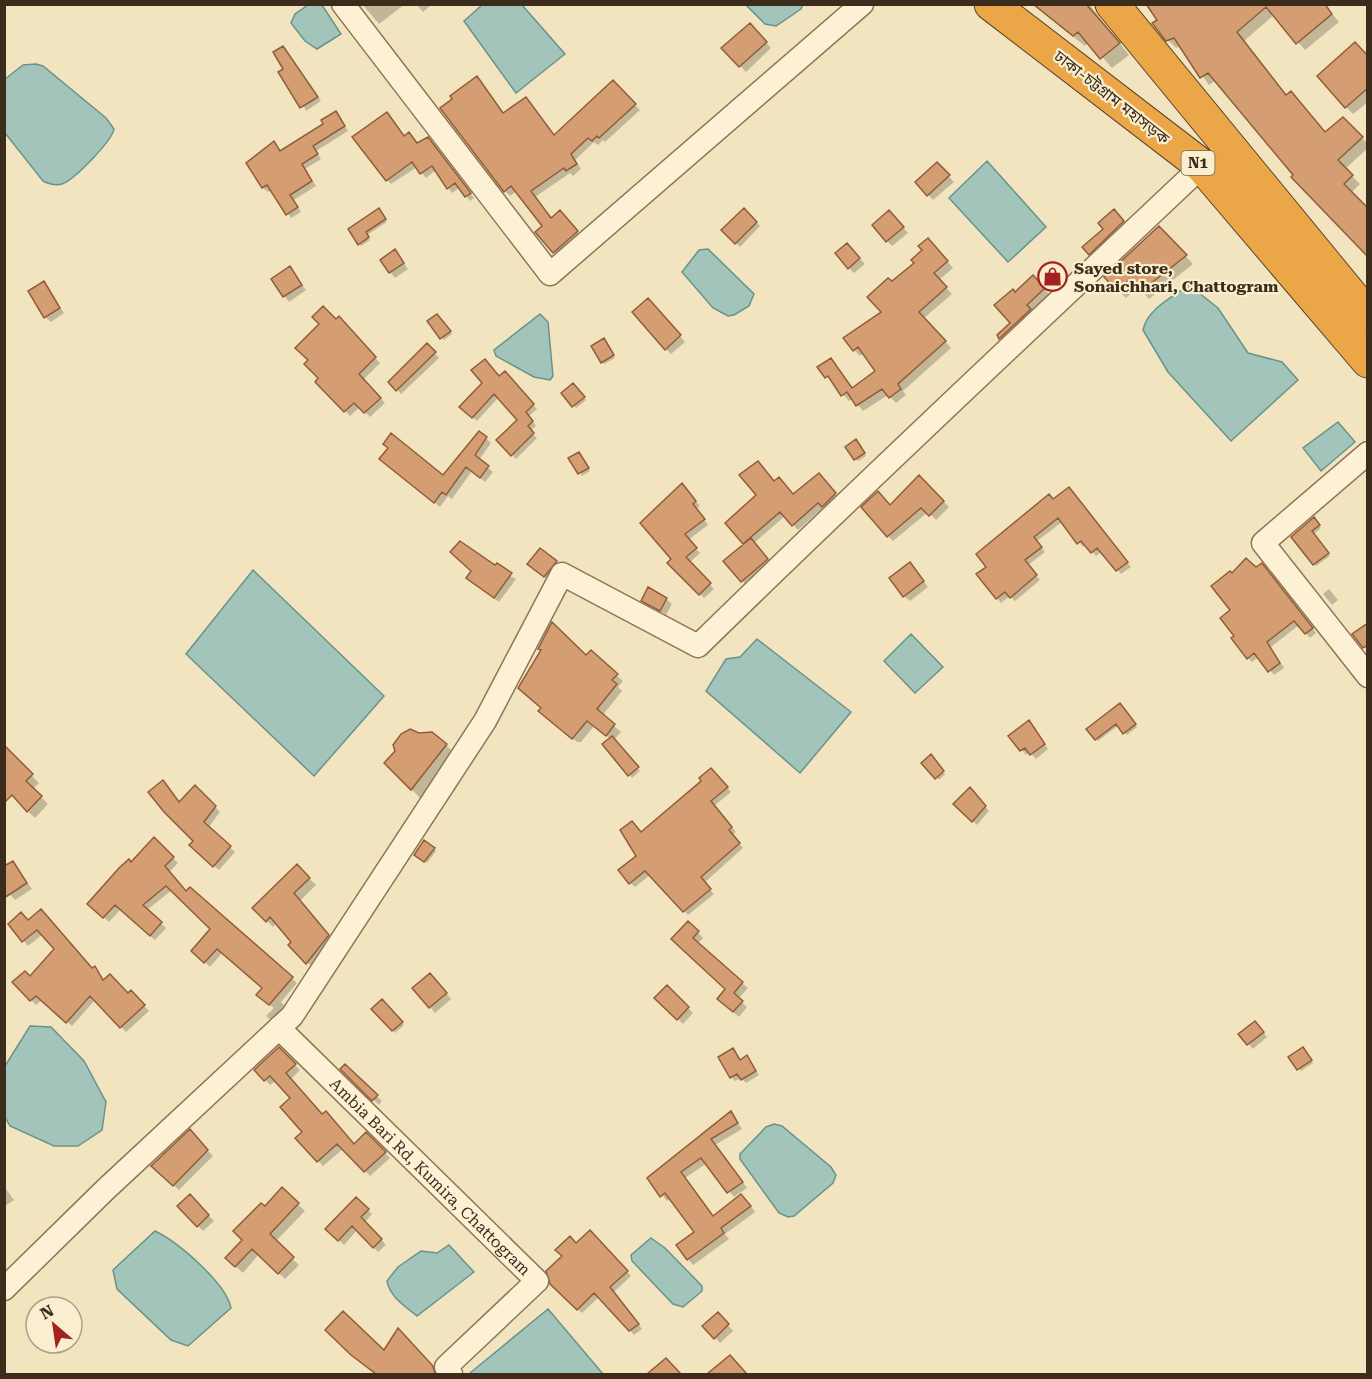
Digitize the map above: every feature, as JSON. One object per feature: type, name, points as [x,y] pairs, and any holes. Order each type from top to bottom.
[{"type":"highway","name":"ঢাকা-চট্টগ্রাম মহাসড়ক","points":[[991,4],[1202,166],[1368,361]]},
{"type":"highway","name":"N1","points":[[1112,4],[1368,316]]},
{"type":"street","points":[[343,4],[550,274],[862,4]]},
{"type":"street","points":[[4,1289],[292,1016],[485,721],[562,574],[698,646],[846,501],[1006,354],[1202,166]]},
{"type":"street","points":[[1368,453],[1263,543],[1368,676]]},
{"type":"street","name":"Ambia Bari Rd, Kumira, Chattogram","points":[[279,1028],[537,1281],[446,1367],[451,1374]]},
{"type":"water","points":[[803,4],[801,9],[776,26],[765,24],[746,5]]},
{"type":"water","points":[[308,5],[322,5],[341,34],[317,49],[305,41],[291,23],[295,14]]},
{"type":"water","points":[[482,5],[522,5],[565,54],[516,93],[464,21]]},
{"type":"water","points":[[23,65],[43,66],[106,118],[114,129],[112,135],[92,160],[68,181],[59,185],[43,181],[5,133],[5,79]]},
{"type":"water","points":[[987,161],[1046,227],[1008,262],[949,198]]},
{"type":"water","points":[[708,249],[754,294],[749,306],[734,315],[728,316],[713,308],[682,272],[699,250]]},
{"type":"water","points":[[1189,285],[1218,308],[1248,353],[1282,362],[1298,380],[1231,441],[1168,372],[1143,330],[1145,323],[1155,310]]},
{"type":"water","points":[[540,314],[548,322],[553,376],[550,380],[534,377],[496,356],[494,350]]},
{"type":"water","points":[[1338,422],[1355,442],[1321,471],[1303,448]]},
{"type":"water","points":[[253,570],[384,696],[314,776],[186,654]]},
{"type":"water","points":[[911,634],[943,667],[915,693],[884,661]]},
{"type":"water","points":[[757,639],[851,712],[800,773],[706,691],[726,659],[740,657]]},
{"type":"water","points":[[30,1026],[51,1027],[84,1061],[106,1102],[102,1130],[78,1146],[54,1146],[10,1126],[5,1117],[5,1066]]},
{"type":"water","points":[[774,1124],[782,1126],[831,1167],[836,1175],[833,1183],[794,1216],[788,1217],[779,1213],[740,1159],[740,1154],[766,1127]]},
{"type":"water","points":[[155,1231],[176,1244],[200,1264],[220,1287],[231,1308],[188,1346],[171,1340],[117,1289],[113,1270]]},
{"type":"water","points":[[651,1238],[665,1248],[702,1286],[702,1291],[683,1307],[673,1304],[632,1261],[631,1255]]},
{"type":"water","points":[[449,1245],[474,1272],[417,1316],[394,1296],[387,1281],[398,1267],[421,1251],[437,1253]]},
{"type":"water","points":[[548,1309],[603,1374],[470,1374],[470,1373]]},
{"type":"building","points":[[1033,4],[1086,4],[1120,43],[1100,59],[1078,32],[1073,36]]},
{"type":"building","points":[[1146,4],[1325,4],[1332,14],[1296,44],[1266,7],[1237,32],[1286,95],[1291,91],[1325,132],[1343,117],[1363,137],[1338,160],[1353,175],[1344,184],[1368,208],[1368,257],[1291,177],[1293,175],[1208,73],[1200,78],[1174,38],[1166,41],[1152,23],[1157,20]]},
{"type":"building","points":[[750,23],[767,42],[739,67],[721,48]]},
{"type":"building","points":[[1355,42],[1368,56],[1368,88],[1345,108],[1317,76]]},
{"type":"building","points":[[283,46],[318,97],[300,108],[278,72],[283,69],[273,52]]},
{"type":"building","points":[[477,76],[503,113],[526,97],[554,135],[613,80],[636,104],[599,138],[597,136],[592,141],[588,138],[571,154],[577,164],[566,171],[564,168],[531,191],[551,218],[560,210],[578,231],[553,253],[535,232],[542,226],[511,186],[504,192],[440,108],[452,99],[450,96]]},
{"type":"building","points":[[336,111],[345,126],[313,146],[318,154],[302,164],[312,181],[290,195],[298,207],[286,215],[267,185],[262,188],[246,163],[274,141],[280,151],[323,124],[321,120]]},
{"type":"building","points":[[387,112],[404,136],[409,132],[417,143],[428,137],[471,193],[465,197],[455,183],[447,189],[432,166],[420,174],[412,162],[386,181],[352,137]]},
{"type":"building","points":[[937,162],[950,175],[927,196],[915,182]]},
{"type":"building","points":[[379,208],[386,219],[366,232],[369,237],[358,245],[348,229]]},
{"type":"building","points":[[744,208],[757,222],[735,244],[721,230]]},
{"type":"building","points":[[1114,209],[1124,221],[1089,255],[1082,247],[1103,229],[1098,223]]},
{"type":"building","points":[[889,210],[904,227],[886,242],[872,225]]},
{"type":"building","points":[[1159,226],[1187,255],[1140,292],[1130,279],[1117,291],[1104,277]]},
{"type":"building","points":[[928,238],[948,261],[934,273],[947,287],[919,312],[946,341],[898,384],[901,389],[889,398],[882,389],[856,406],[847,392],[841,396],[828,376],[825,378],[817,367],[831,358],[852,388],[875,371],[858,347],[853,351],[843,338],[881,312],[867,297],[888,278],[892,281],[914,263],[911,260],[922,250],[918,246]]},
{"type":"building","points":[[847,243],[860,258],[848,269],[835,253]]},
{"type":"building","points":[[395,249],[404,263],[389,273],[380,260]]},
{"type":"building","name":"Sayed store, Sonaichhari, Chattogram","points":[[1057,265],[1066,275],[1050,289],[1041,279]]},
{"type":"building","points":[[290,266],[302,285],[283,297],[271,279]]},
{"type":"building","points":[[1033,275],[1045,288],[1027,305],[1031,309],[999,339],[997,335],[1010,323],[994,305],[1013,289],[1015,292]]},
{"type":"building","points":[[44,281],[60,308],[44,318],[28,291]]},
{"type":"building","points":[[648,298],[681,335],[665,350],[632,312]]},
{"type":"building","points":[[323,306],[336,319],[339,316],[376,357],[359,374],[381,398],[364,413],[354,403],[344,412],[315,382],[318,378],[304,364],[308,360],[295,348],[319,324],[312,317]]},
{"type":"building","points":[[437,314],[451,331],[440,339],[427,321]]},
{"type":"building","points":[[604,338],[614,355],[601,363],[591,346]]},
{"type":"building","points":[[427,343],[436,352],[396,391],[388,382]]},
{"type":"building","points":[[485,359],[499,376],[505,371],[534,404],[526,412],[533,421],[528,426],[534,433],[511,456],[496,440],[517,420],[494,394],[472,418],[459,407],[482,383],[471,370]]},
{"type":"building","points":[[573,383],[585,397],[572,407],[561,393]]},
{"type":"building","points":[[479,431],[487,437],[475,455],[489,466],[480,478],[466,467],[446,495],[442,492],[434,503],[379,459],[388,448],[383,444],[391,433],[443,475]]},
{"type":"building","points":[[856,439],[865,453],[854,460],[845,447]]},
{"type":"building","points":[[579,452],[589,468],[578,474],[568,458]]},
{"type":"building","points":[[758,461],[774,481],[779,477],[793,494],[819,473],[836,493],[822,507],[818,503],[792,526],[780,512],[743,544],[725,523],[756,495],[739,475]]},
{"type":"building","points":[[919,475],[944,501],[929,516],[921,508],[887,537],[861,507],[878,491],[890,505]]},
{"type":"building","points":[[682,483],[696,501],[693,504],[705,519],[685,534],[697,548],[686,557],[711,583],[699,595],[667,563],[671,559],[640,523]]},
{"type":"building","points":[[1069,487],[1128,562],[1116,571],[1097,548],[1091,553],[1081,541],[1077,544],[1058,518],[1034,537],[1042,547],[1025,560],[1037,575],[1010,598],[1005,592],[996,599],[976,574],[986,567],[976,554],[1049,494],[1053,499]]},
{"type":"building","points":[[1314,517],[1320,525],[1312,531],[1329,553],[1313,565],[1291,537]]},
{"type":"building","points":[[751,538],[768,559],[741,582],[723,561]]},
{"type":"building","points":[[460,541],[495,565],[497,563],[512,573],[494,598],[466,578],[471,571],[450,552]]},
{"type":"building","points":[[540,548],[557,561],[544,577],[527,564]]},
{"type":"building","points":[[1246,558],[1256,567],[1262,563],[1313,628],[1305,634],[1294,621],[1267,642],[1280,663],[1268,672],[1254,653],[1247,659],[1231,638],[1234,636],[1220,618],[1230,610],[1211,586],[1230,571],[1232,573]]},
{"type":"building","points":[[910,562],[924,581],[903,597],[889,578]]},
{"type":"building","points":[[648,587],[667,598],[660,611],[641,601]]},
{"type":"building","points":[[552,622],[586,655],[591,650],[618,674],[612,680],[617,684],[597,709],[615,724],[606,736],[587,721],[572,739],[538,711],[541,708],[518,688],[541,650],[538,649]]},
{"type":"building","points":[[1368,623],[1368,645],[1363,648],[1352,634]]},
{"type":"building","points":[[1120,703],[1136,724],[1123,734],[1116,724],[1095,740],[1086,729]]},
{"type":"building","points":[[1029,720],[1045,744],[1030,755],[1025,748],[1020,751],[1008,736]]},
{"type":"building","points":[[410,729],[419,733],[432,732],[447,744],[411,790],[384,763],[395,751],[393,745],[401,734]]},
{"type":"building","points":[[612,736],[639,767],[628,776],[602,744]]},
{"type":"building","points":[[4,745],[33,774],[26,781],[42,796],[27,812],[12,795],[4,803]]},
{"type":"building","points":[[931,754],[944,771],[935,779],[921,763]]},
{"type":"building","points":[[711,768],[728,787],[711,801],[732,827],[729,830],[740,843],[701,877],[711,889],[683,912],[645,871],[629,884],[618,870],[636,856],[620,830],[632,821],[641,832],[701,781],[699,778]]},
{"type":"building","points":[[163,780],[179,802],[195,785],[216,806],[204,822],[231,846],[213,867],[189,845],[193,841],[148,792]]},
{"type":"building","points":[[970,787],[986,806],[972,822],[953,804]]},
{"type":"building","points":[[154,837],[174,857],[165,866],[186,891],[190,887],[293,977],[269,1005],[256,995],[262,988],[217,949],[204,963],[191,951],[210,929],[166,886],[143,905],[162,922],[150,936],[115,905],[103,918],[87,904],[119,868],[129,859],[131,862]]},
{"type":"building","points":[[424,840],[435,848],[424,862],[414,855]]},
{"type":"building","points":[[13,861],[27,883],[4,898],[4,866]]},
{"type":"building","points":[[297,864],[310,878],[294,893],[329,935],[306,964],[288,945],[291,942],[270,917],[266,922],[252,908]]},
{"type":"building","points":[[41,909],[92,968],[95,966],[103,980],[110,974],[128,993],[131,990],[145,1005],[120,1028],[90,996],[66,1023],[36,996],[30,1001],[12,982],[25,971],[30,976],[54,949],[37,930],[22,942],[8,924],[21,912],[28,920]]},
{"type":"building","points":[[688,921],[699,931],[693,938],[743,982],[734,993],[743,1001],[733,1012],[717,999],[725,989],[671,939]]},
{"type":"building","points":[[430,973],[447,993],[429,1008],[412,988]]},
{"type":"building","points":[[667,985],[689,1007],[677,1020],[654,998]]},
{"type":"building","points":[[382,999],[403,1022],[392,1031],[371,1009]]},
{"type":"building","points":[[1255,1021],[1264,1032],[1247,1045],[1238,1034]]},
{"type":"building","points":[[279,1047],[296,1064],[286,1073],[322,1114],[326,1111],[354,1144],[366,1132],[386,1152],[364,1172],[337,1144],[317,1162],[295,1138],[302,1132],[280,1107],[290,1098],[270,1076],[264,1081],[254,1070]]},
{"type":"building","points":[[1303,1047],[1312,1060],[1297,1070],[1288,1057]]},
{"type":"building","points":[[733,1048],[740,1060],[747,1055],[756,1071],[741,1080],[737,1074],[730,1078],[718,1057]]},
{"type":"building","points":[[345,1064],[378,1095],[372,1101],[340,1069]]},
{"type":"building","points":[[731,1111],[738,1123],[711,1139],[743,1182],[727,1193],[701,1158],[681,1172],[713,1216],[741,1194],[751,1206],[721,1228],[724,1233],[687,1260],[676,1245],[694,1232],[665,1193],[660,1197],[647,1178]]},
{"type":"building","points":[[190,1129],[208,1150],[173,1186],[151,1166]]},
{"type":"building","points":[[282,1187],[299,1203],[270,1234],[294,1257],[278,1274],[252,1249],[235,1267],[225,1258],[242,1240],[233,1231],[261,1203],[265,1206]]},
{"type":"building","points":[[190,1194],[209,1215],[197,1227],[177,1206]]},
{"type":"building","points":[[356,1197],[369,1209],[361,1217],[382,1239],[373,1248],[352,1226],[338,1241],[325,1229]]},
{"type":"building","points":[[590,1230],[628,1271],[610,1287],[639,1324],[629,1331],[594,1293],[577,1310],[550,1284],[546,1271],[562,1256],[555,1250],[570,1236],[576,1243]]},
{"type":"building","points":[[343,1311],[384,1350],[398,1328],[433,1366],[435,1374],[376,1374],[351,1355],[325,1330]]},
{"type":"building","points":[[718,1312],[729,1324],[714,1339],[702,1326]]},
{"type":"building","points":[[730,1355],[747,1374],[707,1374]]},
{"type":"building","points":[[666,1358],[681,1374],[647,1374]]},
{"type":"place","name":"Sayed store, Sonaichhari, Chattogram","points":[[1053,277]]}]
